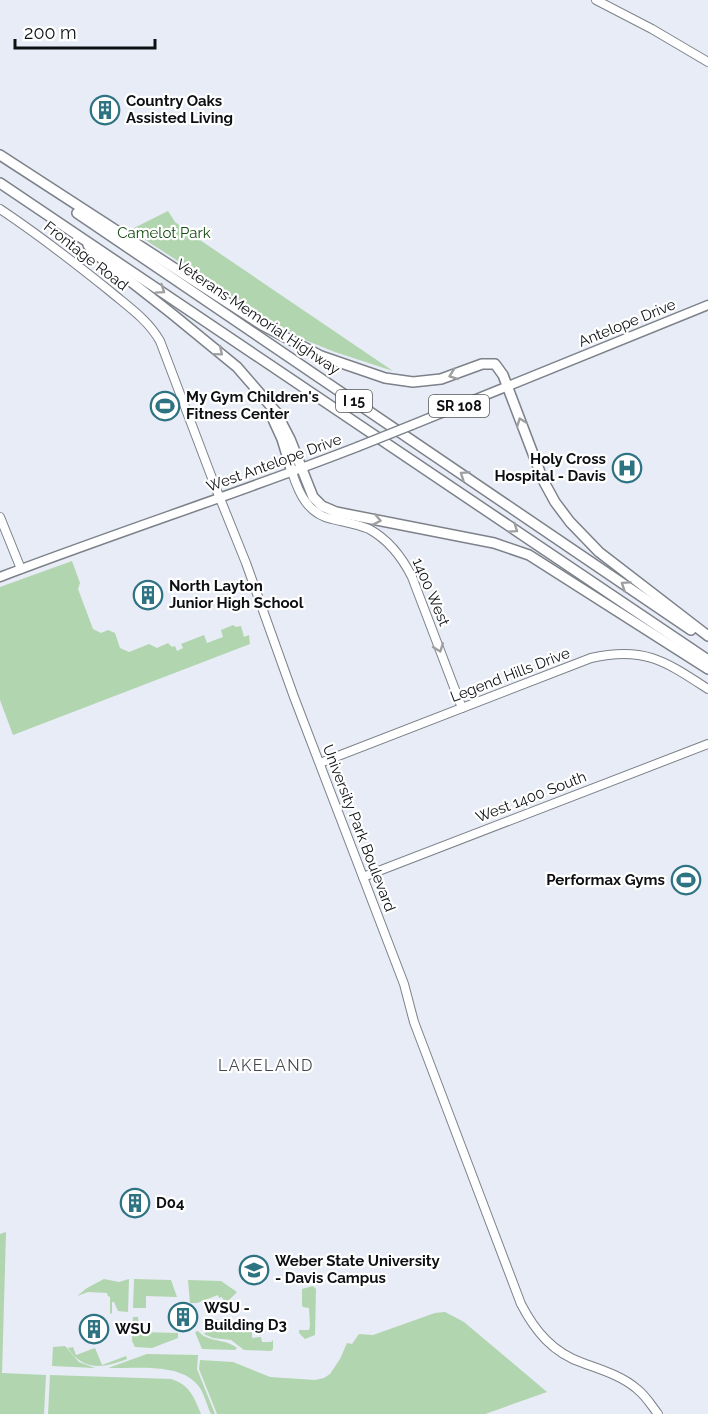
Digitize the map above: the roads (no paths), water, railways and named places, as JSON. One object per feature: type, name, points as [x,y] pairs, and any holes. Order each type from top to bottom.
[{"type":"highway","points":[[0,155],[262,325],[311,351],[380,376],[412,382],[441,379],[482,364],[492,363],[500,369],[543,480],[555,502],[570,522],[599,552],[708,636]]},
{"type":"highway","name":"Veterans Memorial Highway","points":[[0,160],[708,641]]},
{"type":"highway","name":"I 15","points":[[0,183],[708,660]]},
{"type":"highway","points":[[78,234],[97,255],[237,367],[264,399],[296,470],[313,497],[327,509],[494,543],[529,555],[708,669]]},
{"type":"main road","name":"Antelope Drive","points":[[555,367],[708,305]]},
{"type":"main road","name":"West Antelope Drive","points":[[0,577],[357,447],[555,367]]},
{"type":"street","points":[[596,0],[708,62]]},
{"type":"street","name":"Frontage Road","points":[[0,209],[57,249],[151,328]]},
{"type":"street","name":"University Park Boulevard","points":[[151,328],[162,346],[220,498],[404,984],[414,1022],[527,1316],[541,1337],[568,1357],[607,1371],[630,1384],[645,1396],[658,1414]]},
{"type":"street","name":"1400 West","points":[[296,470],[299,493],[313,510],[325,518],[368,529],[386,540],[401,557],[412,577],[462,708]]},
{"type":"street","points":[[0,517],[21,569]]},
{"type":"street","name":"Legend Hills Drive","points":[[320,764],[591,657],[625,653],[657,659],[678,669],[708,689]]},
{"type":"street","name":"West 1400 South","points":[[363,877],[708,744]]},
{"type":"place","name":"Country Oaks Assisted Living","points":[[105,110]]},
{"type":"place","name":"My Gym Children's Fitness Center","points":[[165,406]]},
{"type":"place","name":"Holy Cross Hospital - Davis","points":[[627,468]]},
{"type":"place","name":"North Layton Junior High School","points":[[148,595]]},
{"type":"place","name":"Performax Gyms","points":[[686,880]]},
{"type":"place","name":"D04","points":[[135,1203]]},
{"type":"place","name":"Weber State University - Davis Campus","points":[[254,1270]]},
{"type":"place","name":"WSU - Building D3","points":[[183,1317]]},
{"type":"place","name":"WSU","points":[[94,1329]]},
{"type":"district","name":"LAKELAND","points":[[266,1065]]},
{"type":"park label","name":"Camelot Park","points":[[164,233]]}]
